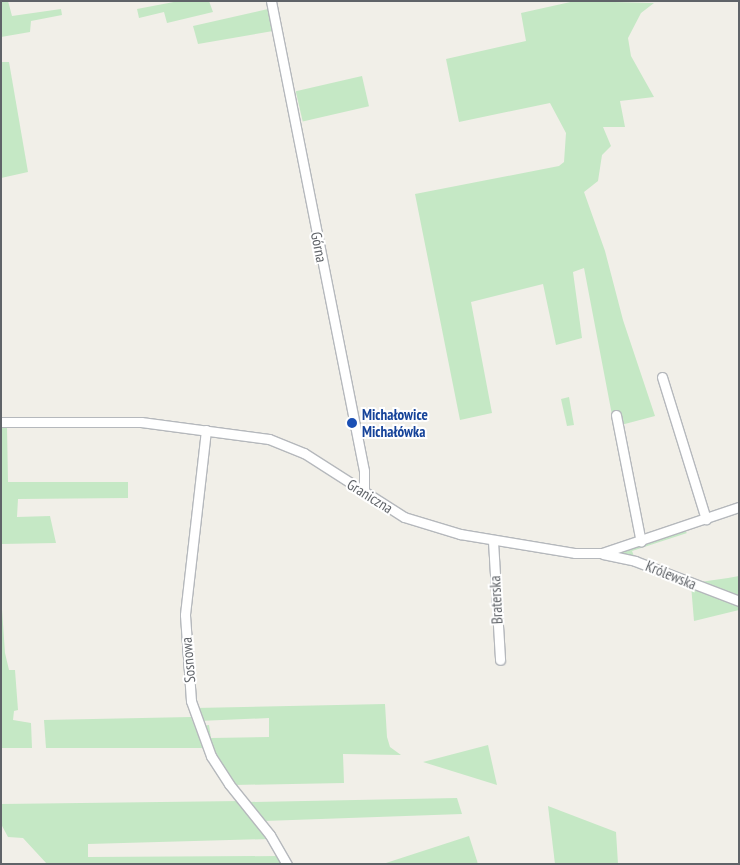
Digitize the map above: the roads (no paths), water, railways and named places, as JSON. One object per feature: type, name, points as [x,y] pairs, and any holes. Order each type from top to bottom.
[{"type":"street","name":"Górna","points":[[271,1],[364,471],[364,493]]},
{"type":"street","points":[[662,377],[706,519]]},
{"type":"street","points":[[616,415],[641,542]]},
{"type":"street","name":"Graniczna","points":[[1,422],[87,420],[206,430],[269,439],[304,453],[404,517],[493,541],[602,554],[739,507]]},
{"type":"street","name":"Sosnowa","points":[[206,430],[185,615],[191,701],[211,756],[229,784],[270,835],[287,864]]},
{"type":"street","name":"Braterska","points":[[493,541],[500,660]]},
{"type":"street","name":"Królewska","points":[[602,554],[635,561],[739,601]]},
{"type":"place","name":"Michałowice Michałówka","points":[[352,423]]}]
